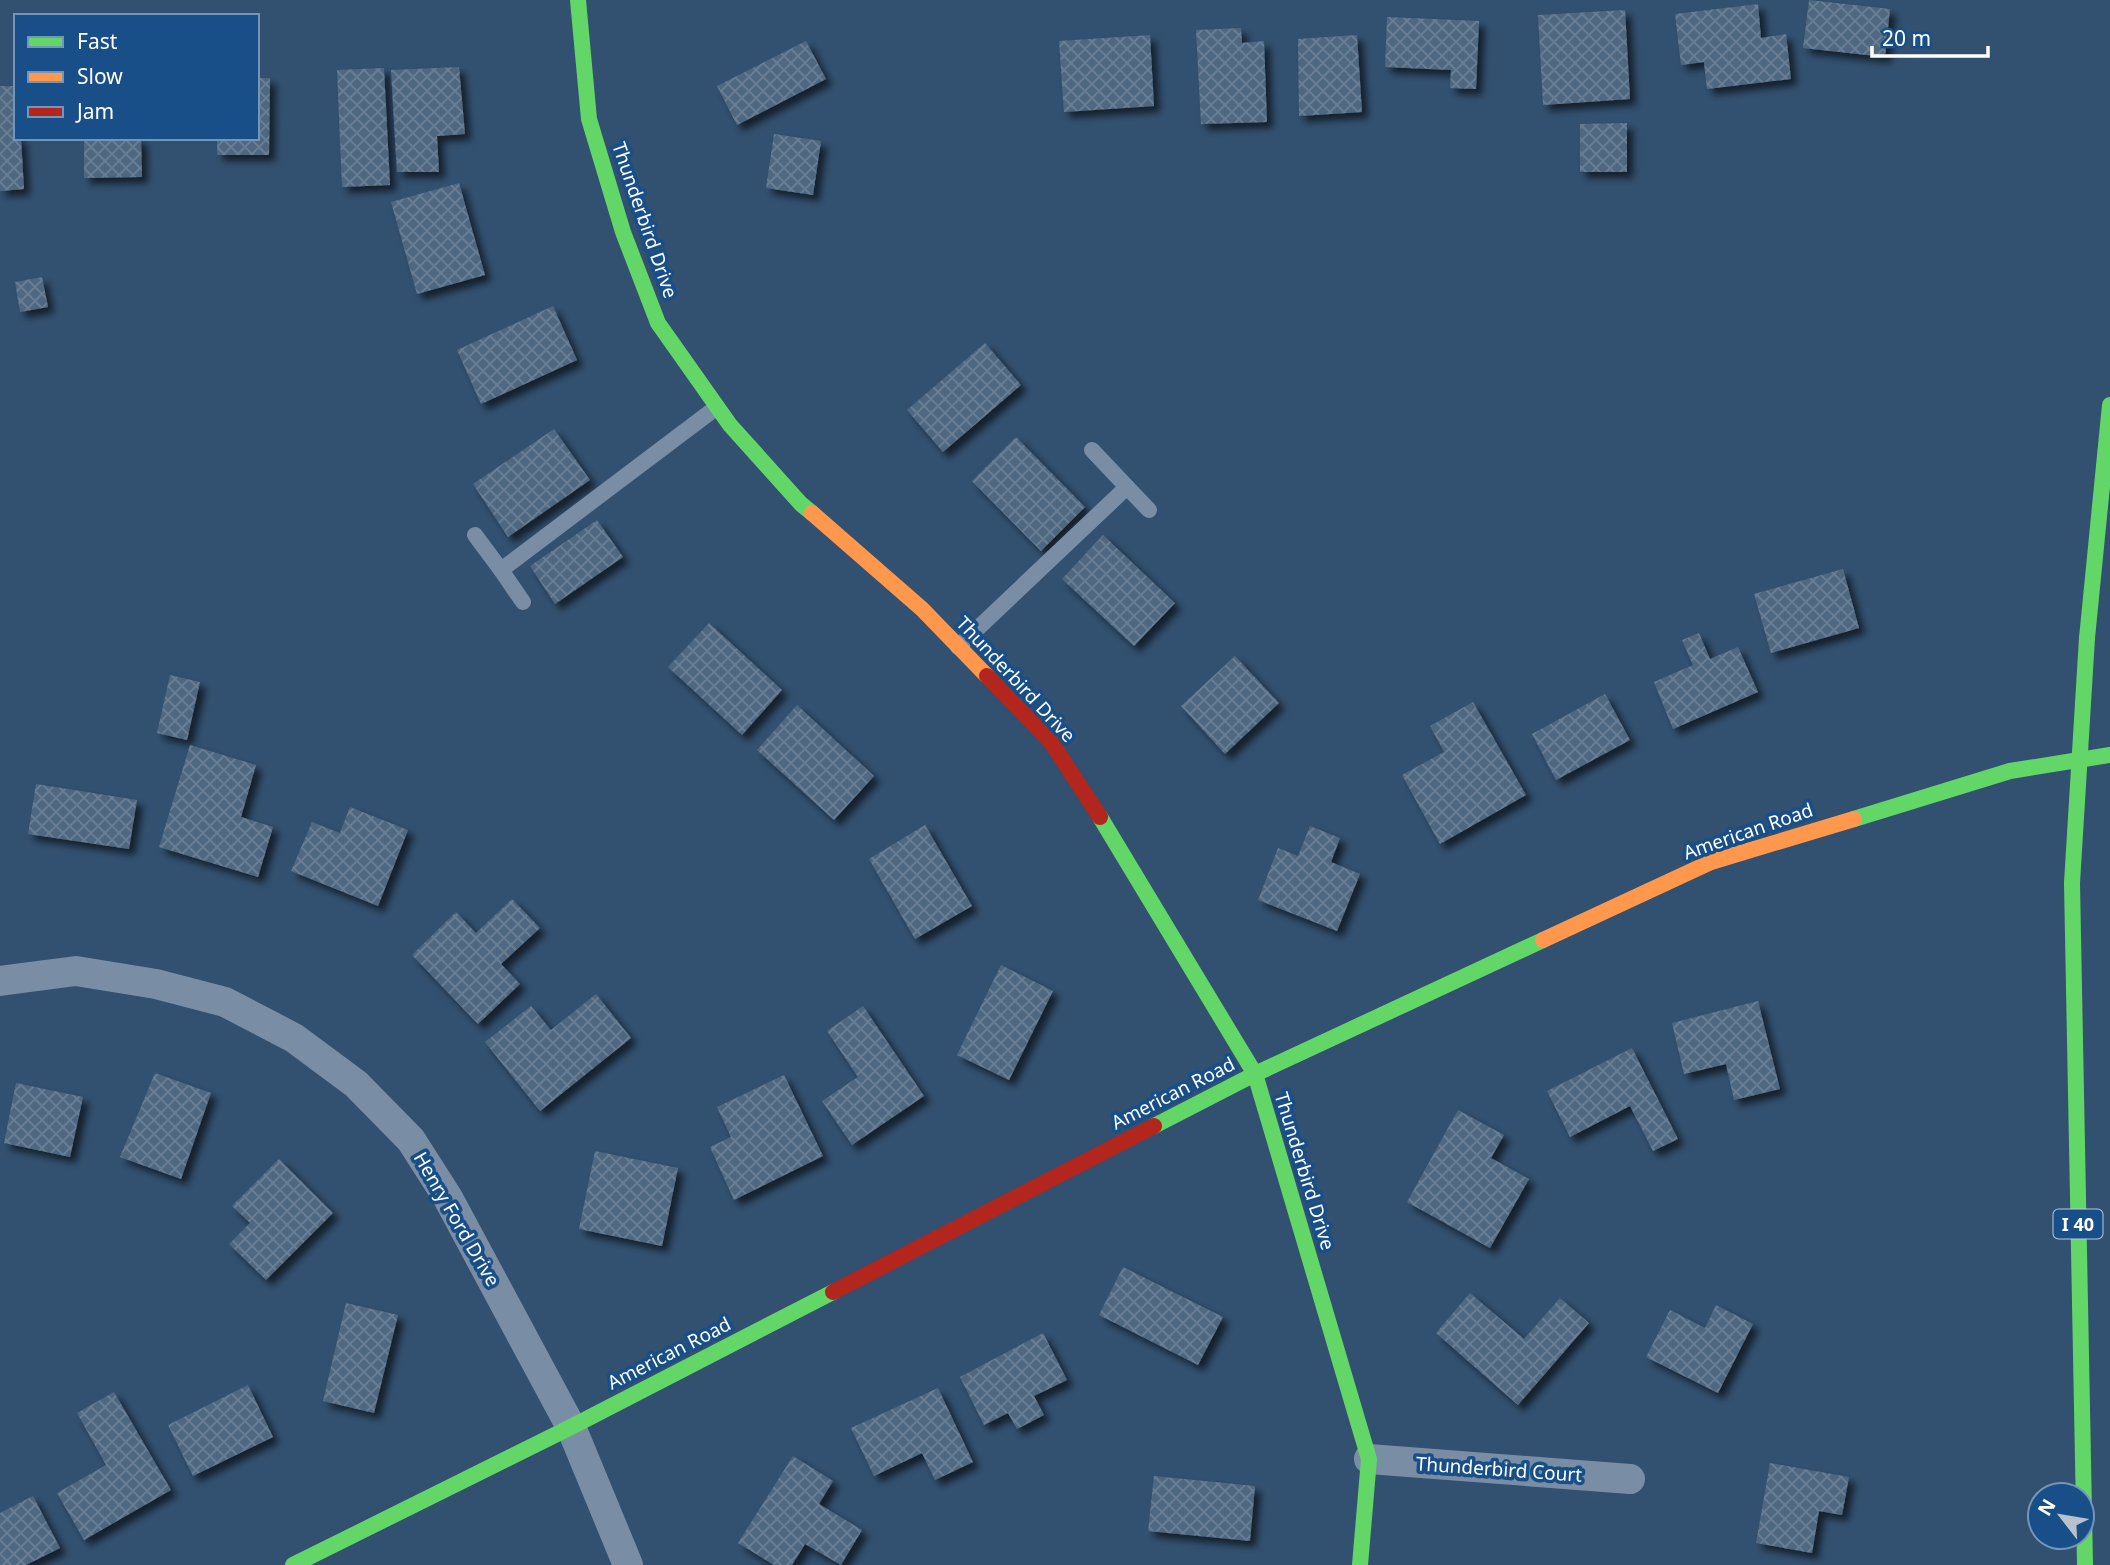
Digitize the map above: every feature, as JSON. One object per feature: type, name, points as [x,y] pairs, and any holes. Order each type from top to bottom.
[{"type":"main road","name":"Thunderbird Drive","points":[[578,0],[589,119],[623,232],[658,323],[730,425],[801,504],[922,609],[1051,742],[1093,806],[1255,1074],[1369,1459],[1360,1565]]},
{"type":"main road","name":"I 40","points":[[2085,1565],[2072,884],[2087,638],[2110,405]]},
{"type":"main road","name":"American Road","points":[[293,1565],[571,1427],[1255,1074],[1711,862],[2010,771],[2110,755]]},
{"type":"street","name":"Henry Ford Drive","points":[[0,981],[76,971],[156,984],[225,1002],[295,1038],[356,1084],[411,1140],[449,1198],[571,1427],[628,1565]]},
{"type":"street","name":"Thunderbird Court","points":[[1369,1459],[1630,1479]]},
{"type":"lane","points":[[501,570],[717,407]]},
{"type":"lane","points":[[1092,450],[1149,510]]},
{"type":"lane","points":[[958,647],[1127,487]]},
{"type":"lane","points":[[475,535],[523,602]]},
{"type":"building","points":[[1809,0],[1890,9],[1885,57],[1803,48]]},
{"type":"building","points":[[1758,4],[1761,38],[1786,34],[1791,79],[1707,89],[1704,62],[1681,65],[1675,14]]},
{"type":"building","points":[[1625,10],[1630,99],[1543,105],[1538,15]]},
{"type":"building","points":[[1387,17],[1479,21],[1476,89],[1450,88],[1451,70],[1385,67]]},
{"type":"building","points":[[1241,28],[1242,43],[1264,41],[1267,122],[1201,124],[1196,30]]},
{"type":"building","points":[[1150,35],[1154,106],[1064,112],[1059,41]]},
{"type":"building","points":[[1357,35],[1362,112],[1299,116],[1298,39]]},
{"type":"building","points":[[806,41],[826,79],[737,125],[717,86]]},
{"type":"building","points":[[459,67],[465,134],[437,136],[439,172],[397,172],[391,70]]},
{"type":"building","points":[[384,68],[390,185],[342,187],[337,70]]},
{"type":"building","points":[[259,78],[270,78],[269,155],[217,155],[217,140],[259,140]]},
{"type":"building","points":[[0,86],[14,86],[14,140],[21,140],[24,189],[0,191]]},
{"type":"building","points":[[1627,123],[1627,172],[1580,172],[1580,124]]},
{"type":"building","points":[[774,134],[821,141],[813,195],[766,188]]},
{"type":"building","points":[[84,140],[141,140],[142,177],[84,178]]},
{"type":"building","points":[[459,183],[485,275],[417,294],[391,202]]},
{"type":"building","points":[[42,277],[48,307],[20,312],[15,282]]},
{"type":"building","points":[[553,306],[577,360],[481,404],[457,350]]},
{"type":"building","points":[[985,343],[1021,385],[943,452],[907,410]]},
{"type":"building","points":[[554,429],[590,480],[508,537],[473,484]]},
{"type":"building","points":[[1016,437],[1085,507],[1041,551],[972,481]]},
{"type":"building","points":[[597,520],[623,557],[555,604],[530,566]]},
{"type":"building","points":[[1103,535],[1175,603],[1134,646],[1062,579]]},
{"type":"building","points":[[1843,569],[1859,628],[1771,653],[1754,594]]},
{"type":"building","points":[[709,623],[782,690],[742,735],[668,667]]},
{"type":"building","points":[[1699,633],[1710,659],[1738,647],[1758,692],[1673,729],[1654,682],[1693,665],[1682,640]]},
{"type":"building","points":[[1235,656],[1279,703],[1225,754],[1181,706]]},
{"type":"building","points":[[170,675],[200,682],[187,740],[157,733]]},
{"type":"building","points":[[1605,694],[1630,740],[1556,780],[1532,734]]},
{"type":"building","points":[[1473,702],[1526,795],[1440,844],[1402,775],[1444,752],[1430,726]]},
{"type":"building","points":[[797,705],[874,776],[834,820],[757,750]]},
{"type":"building","points":[[190,745],[256,765],[241,817],[273,827],[258,877],[159,847]]},
{"type":"building","points":[[36,784],[137,800],[129,849],[28,834]]},
{"type":"building","points":[[350,807],[408,830],[378,906],[291,871],[312,822],[340,833]]},
{"type":"building","points":[[925,825],[972,906],[915,939],[869,859]]},
{"type":"building","points":[[1310,826],[1340,838],[1331,862],[1360,874],[1337,931],[1258,900],[1278,848],[1298,856]]},
{"type":"building","points":[[512,899],[540,928],[501,964],[520,984],[478,1024],[412,955],[456,912],[476,933]]},
{"type":"building","points":[[1001,965],[1053,991],[1009,1080],[957,1055]]},
{"type":"building","points":[[596,994],[631,1038],[540,1111],[485,1042],[531,1006],[551,1030]]},
{"type":"building","points":[[1758,1001],[1780,1089],[1734,1100],[1726,1064],[1684,1074],[1672,1023]]},
{"type":"building","points":[[863,1006],[924,1096],[852,1145],[822,1101],[858,1077],[827,1031]]},
{"type":"building","points":[[1632,1048],[1678,1139],[1653,1151],[1630,1106],[1570,1137],[1547,1091]]},
{"type":"building","points":[[155,1073],[211,1093],[181,1179],[120,1157]]},
{"type":"building","points":[[784,1075],[823,1156],[734,1200],[710,1147],[731,1137],[717,1107]]},
{"type":"building","points":[[16,1083],[83,1097],[70,1157],[4,1143]]},
{"type":"building","points":[[1458,1110],[1504,1135],[1491,1158],[1529,1179],[1490,1248],[1407,1202]]},
{"type":"building","points":[[595,1151],[678,1168],[662,1246],[579,1229]]},
{"type":"building","points":[[279,1159],[333,1213],[266,1280],[229,1244],[250,1223],[232,1206]]},
{"type":"building","points":[[1123,1267],[1223,1317],[1198,1365],[1099,1315]]},
{"type":"building","points":[[1470,1293],[1524,1339],[1560,1298],[1589,1323],[1518,1405],[1436,1333]]},
{"type":"building","points":[[346,1303],[398,1315],[374,1413],[323,1401]]},
{"type":"building","points":[[1716,1305],[1753,1324],[1718,1393],[1646,1357],[1670,1310],[1705,1328]]},
{"type":"building","points":[[1043,1333],[1067,1380],[1034,1396],[1044,1415],[1017,1429],[1008,1413],[984,1425],[960,1377]]},
{"type":"building","points":[[248,1385],[273,1437],[193,1476],[168,1425]]},
{"type":"building","points":[[938,1388],[973,1462],[935,1480],[922,1453],[874,1476],[851,1428]]},
{"type":"building","points":[[114,1392],[171,1490],[84,1540],[57,1493],[106,1465],[77,1413]]},
{"type":"building","points":[[793,1456],[833,1481],[819,1504],[862,1530],[841,1565],[805,1544],[792,1565],[774,1565],[738,1543]]},
{"type":"building","points":[[1770,1463],[1849,1477],[1842,1515],[1819,1511],[1812,1553],[1756,1543]]},
{"type":"building","points":[[1154,1476],[1255,1486],[1250,1541],[1148,1531]]},
{"type":"building","points":[[33,1496],[60,1548],[26,1565],[0,1565],[0,1513]]},
{"type":"traffic: fast","points":[[578,0],[589,119],[623,232],[658,323],[730,425],[812,513]]},
{"type":"traffic: fast","points":[[2087,638],[2110,405]]},
{"type":"traffic: fast","points":[[2072,883],[2087,638]]},
{"type":"traffic: fast","points":[[1854,819],[2010,771],[2110,755]]},
{"type":"traffic: fast","points":[[1100,817],[1255,1074],[1369,1459],[1360,1565]]},
{"type":"traffic: fast","points":[[2072,883],[2085,1565]]},
{"type":"traffic: fast","points":[[1154,1126],[1255,1074],[1543,940]]},
{"type":"traffic: fast","points":[[293,1565],[571,1427],[833,1292]]},
{"type":"traffic: slow","points":[[812,513],[922,609],[987,676]]},
{"type":"traffic: slow","points":[[1543,940],[1711,862],[1854,819]]},
{"type":"traffic: jam","points":[[987,676],[1051,742],[1100,817]]},
{"type":"traffic: jam","points":[[833,1292],[1154,1126]]}]
